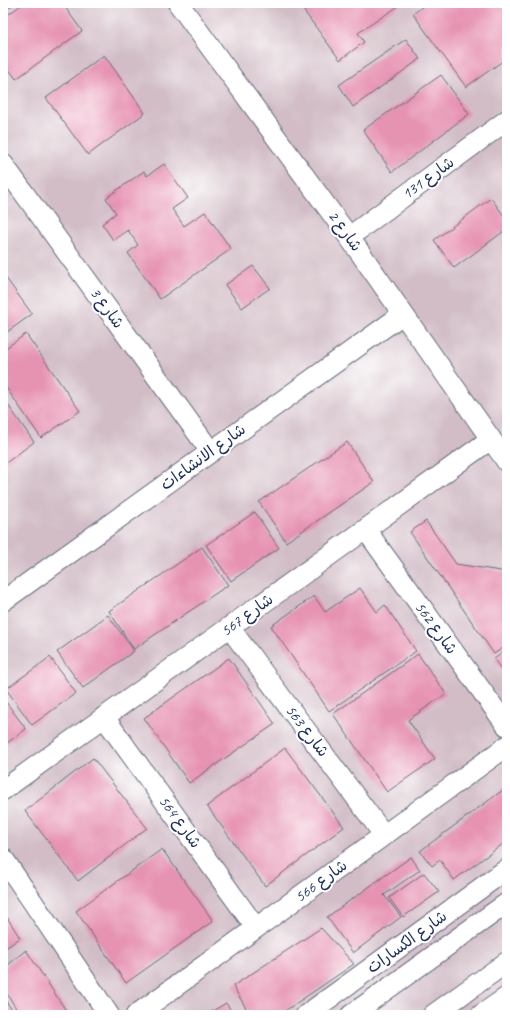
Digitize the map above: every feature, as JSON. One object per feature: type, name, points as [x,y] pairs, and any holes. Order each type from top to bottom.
[{"type":"street","name":"شارع 2","points":[[178,3],[349,237],[507,462]]},
{"type":"street","name":"شارع 131","points":[[349,237],[507,120]]},
{"type":"street","name":"شارع 3","points":[[3,164],[211,452]]},
{"type":"street","name":"شارع الانشاءات","points":[[3,601],[403,314]]},
{"type":"street","name":"شارع 567","points":[[3,790],[491,439]]},
{"type":"street","name":"شارع 562","points":[[366,530],[507,726]]},
{"type":"street","name":"شارع 563","points":[[229,627],[384,835]]},
{"type":"street","name":"شارع 564","points":[[104,717],[256,928]]},
{"type":"street","name":"شارع 566","points":[[136,1015],[507,746]]},
{"type":"street","points":[[3,858],[109,1015]]},
{"type":"street","name":"شارع الكسارات","points":[[306,1015],[507,869]]},
{"type":"street","name":"شارع الكسارات","points":[[351,1015],[507,903]]},
{"type":"street","points":[[433,1015],[507,962]]},
{"type":"street","points":[[481,1015],[507,997]]},
{"type":"shaded area","points":[[3,3],[507,3],[507,1015],[3,1015]]},
{"type":"building","points":[[3,3],[15,3],[3,13]]},
{"type":"building","points":[[24,3],[62,3],[82,31],[16,79],[3,61],[3,18]]},
{"type":"building","points":[[298,3],[403,3],[358,33],[364,42],[340,60]]},
{"type":"building","points":[[427,3],[507,3],[507,58],[466,87],[413,14]]},
{"type":"building","points":[[406,39],[420,59],[353,107],[339,85]]},
{"type":"building","points":[[104,55],[145,113],[88,155],[46,98]]},
{"type":"building","points":[[441,75],[469,114],[392,172],[363,130]]},
{"type":"building","points":[[164,164],[188,198],[172,209],[184,226],[205,212],[231,249],[160,299],[128,253],[138,245],[128,230],[113,240],[102,224],[116,213],[106,198],[144,171],[147,176]]},
{"type":"building","points":[[491,198],[507,220],[507,229],[454,268],[434,240]]},
{"type":"building","points":[[253,266],[270,288],[242,308],[225,285]]},
{"type":"building","points":[[3,274],[32,314],[3,335]]},
{"type":"building","points":[[26,334],[80,411],[41,438],[3,383],[3,350]]},
{"type":"building","points":[[3,398],[34,442],[3,465]]},
{"type":"building","points":[[347,442],[374,482],[286,542],[259,502]]},
{"type":"building","points":[[255,512],[279,548],[231,581],[206,545]]},
{"type":"building","points":[[426,521],[456,564],[507,572],[507,645],[494,654],[410,532]]},
{"type":"building","points":[[202,547],[228,585],[134,649],[109,611]]},
{"type":"building","points":[[360,588],[377,612],[385,605],[416,651],[329,711],[271,626],[314,596],[325,612]]},
{"type":"building","points":[[108,615],[134,651],[83,688],[57,652]]},
{"type":"building","points":[[507,650],[507,678],[494,659]]},
{"type":"building","points":[[418,654],[446,694],[408,720],[435,759],[387,792],[333,714]]},
{"type":"building","points":[[50,657],[76,693],[32,725],[6,689]]},
{"type":"building","points":[[229,658],[275,724],[189,783],[144,718]]},
{"type":"building","points":[[3,698],[26,729],[3,746]]},
{"type":"building","points":[[285,748],[344,827],[265,886],[207,806]]},
{"type":"building","points":[[93,758],[147,828],[78,881],[25,811]]},
{"type":"building","points":[[507,787],[507,841],[454,880],[440,860],[432,866],[420,851]]},
{"type":"building","points":[[162,849],[213,921],[126,983],[76,911]]},
{"type":"building","points":[[411,857],[420,870],[384,895],[401,917],[353,953],[327,917]]},
{"type":"building","points":[[424,873],[439,892],[403,917],[389,898]]},
{"type":"building","points":[[3,911],[20,938],[3,950]]},
{"type":"building","points":[[321,928],[354,964],[279,1015],[250,1015],[233,986]]},
{"type":"building","points":[[26,950],[69,1015],[20,1015],[3,987],[3,969]]},
{"type":"building","points":[[3,997],[16,1015],[3,1015]]},
{"type":"building","points":[[226,1003],[234,1015],[206,1015]]}]
